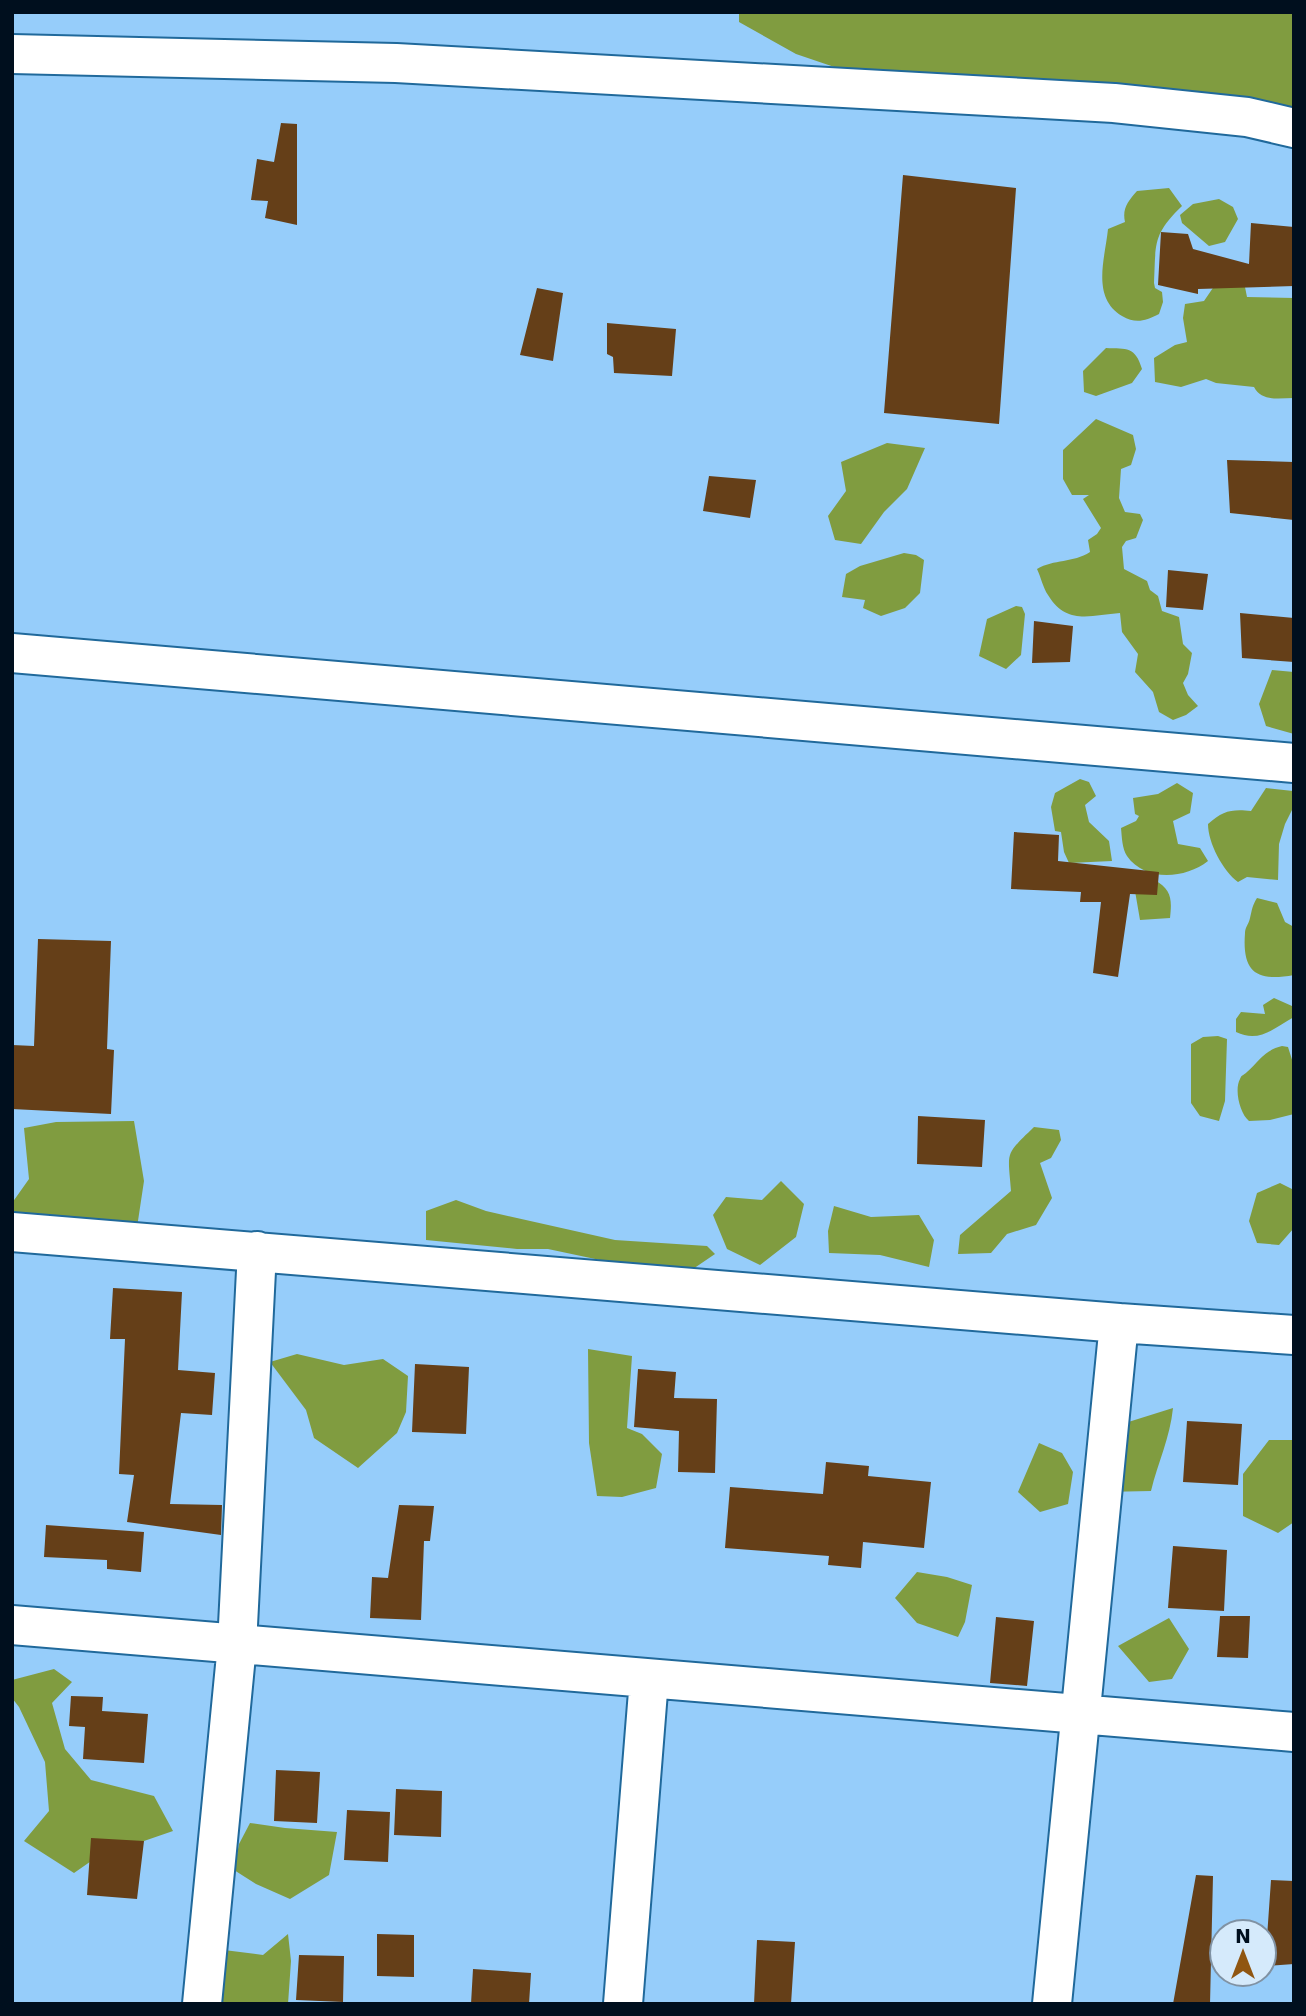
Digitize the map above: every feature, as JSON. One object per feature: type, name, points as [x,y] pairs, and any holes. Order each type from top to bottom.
[{"type":"street","points":[[12,54],[397,63],[1114,103],[1247,117],[1294,128]]},
{"type":"street","points":[[12,653],[1294,763]]},
{"type":"street","points":[[12,1232],[1294,1335]]},
{"type":"street","points":[[202,2004],[237,1645],[257,1251]]},
{"type":"street","points":[[1052,2004],[1119,1323]]},
{"type":"street","points":[[12,1625],[1294,1732]]},
{"type":"street","points":[[623,2004],[649,1679]]},
{"type":"green space","points":[[739,12],[1294,12],[1294,114],[849,72],[796,54],[739,22]]},
{"type":"green space","points":[[1169,188],[1182,206],[1160,233],[1156,249],[1154,283],[1155,288],[1162,292],[1163,302],[1159,314],[1145,320],[1132,320],[1112,308],[1103,288],[1108,229],[1125,222],[1126,205],[1137,191]]},
{"type":"green space","points":[[1219,199],[1233,207],[1238,219],[1225,242],[1209,246],[1182,223],[1180,215],[1193,204]]},
{"type":"green space","points":[[1243,277],[1247,297],[1294,298],[1294,398],[1266,397],[1254,387],[1216,383],[1206,379],[1181,387],[1155,382],[1154,358],[1175,345],[1187,342],[1183,318],[1185,304],[1204,301],[1219,279]]},
{"type":"green space","points":[[1106,348],[1129,350],[1136,356],[1142,369],[1132,383],[1096,396],[1084,392],[1083,371]]},
{"type":"green space","points":[[1096,419],[1133,435],[1136,449],[1131,465],[1121,469],[1119,498],[1125,512],[1140,514],[1143,520],[1136,538],[1126,541],[1122,547],[1124,569],[1147,581],[1150,590],[1158,596],[1162,611],[1179,617],[1183,644],[1192,653],[1188,674],[1183,683],[1188,695],[1198,706],[1173,720],[1159,712],[1153,692],[1135,672],[1138,654],[1122,632],[1120,613],[1080,616],[1063,611],[1046,592],[1037,569],[1090,552],[1088,540],[1101,528],[1083,499],[1089,495],[1072,495],[1063,479],[1063,450]]},
{"type":"green space","points":[[887,443],[925,448],[907,489],[884,512],[861,544],[835,540],[828,516],[846,491],[841,462]]},
{"type":"green space","points":[[904,553],[924,560],[920,593],[905,608],[881,616],[863,608],[865,600],[842,597],[846,574],[860,566]]},
{"type":"green space","points":[[1016,606],[1022,607],[1025,614],[1021,655],[1006,669],[979,656],[987,619]]},
{"type":"green space","points":[[1272,670],[1294,672],[1294,734],[1266,726],[1259,704]]},
{"type":"green space","points":[[1080,779],[1089,782],[1096,796],[1085,805],[1089,822],[1109,841],[1112,861],[1069,863],[1061,832],[1055,831],[1051,807],[1055,793]]},
{"type":"green space","points":[[1177,783],[1193,793],[1190,813],[1173,821],[1178,844],[1200,848],[1208,861],[1177,874],[1154,874],[1135,864],[1127,856],[1121,828],[1136,821],[1139,816],[1135,814],[1133,798],[1158,794]]},
{"type":"green space","points":[[1266,788],[1293,791],[1293,808],[1279,844],[1278,880],[1247,877],[1238,882],[1217,856],[1208,824],[1228,812],[1251,811]]},
{"type":"green space","points":[[1154,880],[1168,891],[1170,918],[1140,920],[1135,891]]},
{"type":"green space","points":[[1257,898],[1277,903],[1285,922],[1294,927],[1294,975],[1261,975],[1249,965],[1245,931]]},
{"type":"green space","points":[[1294,995],[1294,1017],[1259,1035],[1236,1032],[1236,1019],[1241,1012],[1265,1014],[1263,1005],[1274,998],[1292,1006]]},
{"type":"green space","points":[[1218,1036],[1227,1039],[1225,1101],[1219,1121],[1200,1116],[1191,1103],[1191,1044],[1203,1037]]},
{"type":"green space","points":[[1282,1046],[1288,1047],[1294,1066],[1294,1114],[1270,1120],[1249,1121],[1239,1102],[1240,1079],[1267,1053]]},
{"type":"green space","points":[[134,1121],[144,1181],[136,1234],[12,1214],[12,1203],[29,1179],[24,1128],[56,1122]]},
{"type":"green space","points":[[1034,1127],[1059,1130],[1061,1140],[1051,1158],[1040,1163],[1052,1198],[1036,1225],[1007,1234],[991,1253],[958,1254],[960,1235],[1011,1191],[1010,1155]]},
{"type":"green space","points":[[781,1181],[804,1204],[796,1237],[760,1265],[727,1249],[713,1215],[726,1197],[762,1200]]},
{"type":"green space","points":[[1280,1183],[1294,1190],[1294,1228],[1279,1245],[1257,1243],[1249,1221],[1257,1193]]},
{"type":"green space","points":[[456,1200],[486,1211],[615,1240],[707,1246],[715,1254],[690,1271],[633,1267],[548,1249],[517,1249],[426,1240],[426,1211]]},
{"type":"green space","points":[[834,1206],[871,1217],[919,1215],[934,1240],[929,1267],[880,1255],[829,1253],[828,1231]]},
{"type":"green space","points":[[588,1349],[632,1356],[627,1428],[642,1434],[662,1454],[656,1488],[622,1497],[597,1496],[589,1443]]},
{"type":"green space","points":[[297,1354],[344,1365],[383,1359],[408,1376],[406,1412],[397,1433],[358,1468],[314,1438],[306,1410],[270,1362]]},
{"type":"green space","points":[[1173,1408],[1167,1440],[1151,1491],[1102,1492],[1122,1424]]},
{"type":"green space","points":[[1269,1440],[1294,1440],[1294,1522],[1278,1533],[1243,1516],[1243,1474]]},
{"type":"green space","points":[[1039,1443],[1062,1453],[1073,1472],[1068,1504],[1040,1512],[1018,1492]]},
{"type":"green space","points":[[917,1572],[972,1585],[965,1622],[958,1637],[917,1623],[895,1598]]},
{"type":"green space","points":[[1169,1618],[1189,1649],[1172,1679],[1149,1682],[1118,1646]]},
{"type":"green space","points":[[54,1669],[72,1682],[52,1703],[65,1749],[91,1780],[154,1796],[173,1831],[107,1850],[74,1873],[24,1841],[49,1811],[45,1762],[12,1698],[12,1680]]},
{"type":"green space","points":[[250,1823],[337,1832],[329,1875],[290,1899],[256,1884],[234,1870],[239,1844]]},
{"type":"green space","points":[[288,1934],[291,1961],[288,2004],[217,2004],[224,1950],[263,1955]]},
{"type":"building","points":[[281,123],[297,124],[297,225],[265,218],[268,201],[251,200],[257,159],[274,162]]},
{"type":"building","points":[[903,175],[1016,188],[999,424],[884,413]]},
{"type":"building","points":[[1251,223],[1294,227],[1294,286],[1198,289],[1198,294],[1158,285],[1161,232],[1188,234],[1193,249],[1249,264]]},
{"type":"building","points":[[537,288],[563,293],[553,361],[520,355]]},
{"type":"building","points":[[607,323],[676,329],[672,376],[614,373],[613,357],[607,354]]},
{"type":"building","points":[[1227,460],[1294,462],[1294,520],[1230,513]]},
{"type":"building","points":[[709,476],[756,480],[750,518],[703,511]]},
{"type":"building","points":[[1168,570],[1208,574],[1203,610],[1166,607]]},
{"type":"building","points":[[1240,613],[1294,618],[1294,662],[1242,658]]},
{"type":"building","points":[[1034,621],[1073,626],[1070,662],[1032,663]]},
{"type":"building","points":[[1014,832],[1059,835],[1058,861],[1159,872],[1157,895],[1130,894],[1118,977],[1093,973],[1101,902],[1080,902],[1081,892],[1011,889]]},
{"type":"building","points":[[38,939],[111,941],[107,1049],[114,1050],[111,1114],[12,1109],[12,1045],[34,1046]]},
{"type":"building","points":[[918,1116],[985,1120],[982,1167],[917,1164]]},
{"type":"building","points":[[113,1288],[182,1292],[178,1370],[215,1373],[212,1415],[181,1413],[170,1504],[222,1505],[221,1535],[127,1522],[134,1475],[119,1474],[125,1339],[110,1339]]},
{"type":"building","points":[[415,1364],[469,1367],[466,1434],[412,1432]]},
{"type":"building","points":[[638,1369],[676,1372],[674,1398],[717,1399],[715,1473],[678,1472],[679,1431],[634,1427]]},
{"type":"building","points":[[1187,1421],[1242,1424],[1238,1485],[1183,1482]]},
{"type":"building","points":[[826,1462],[869,1466],[868,1476],[931,1482],[924,1548],[863,1542],[861,1568],[828,1565],[829,1556],[725,1548],[730,1487],[823,1494]]},
{"type":"building","points":[[399,1505],[434,1506],[430,1541],[424,1541],[421,1620],[370,1618],[372,1577],[388,1578]]},
{"type":"building","points":[[46,1525],[144,1532],[141,1572],[107,1569],[107,1560],[44,1557]]},
{"type":"building","points":[[1173,1546],[1227,1550],[1224,1611],[1168,1608]]},
{"type":"building","points":[[1220,1616],[1250,1616],[1248,1658],[1217,1657]]},
{"type":"building","points":[[996,1617],[1034,1621],[1027,1686],[990,1683]]},
{"type":"building","points":[[71,1696],[103,1697],[102,1711],[148,1714],[144,1763],[83,1759],[85,1727],[69,1726]]},
{"type":"building","points":[[276,1770],[320,1772],[317,1823],[274,1821]]},
{"type":"building","points":[[396,1789],[442,1791],[441,1837],[394,1835]]},
{"type":"building","points":[[347,1810],[390,1812],[388,1862],[344,1860]]},
{"type":"building","points":[[91,1838],[144,1841],[137,1899],[87,1895]]},
{"type":"building","points":[[1196,1875],[1213,1876],[1212,1918],[1208,1918],[1210,2004],[1173,2004]]},
{"type":"building","points":[[1271,1880],[1294,1881],[1294,1964],[1278,1965],[1278,1918],[1268,1918]]},
{"type":"building","points":[[377,1934],[414,1935],[414,1977],[377,1976]]},
{"type":"building","points":[[757,1940],[795,1942],[791,2004],[754,2004]]},
{"type":"building","points":[[299,1955],[344,1956],[343,2002],[296,2000]]},
{"type":"building","points":[[473,1969],[531,1973],[529,2004],[471,2004]]}]
